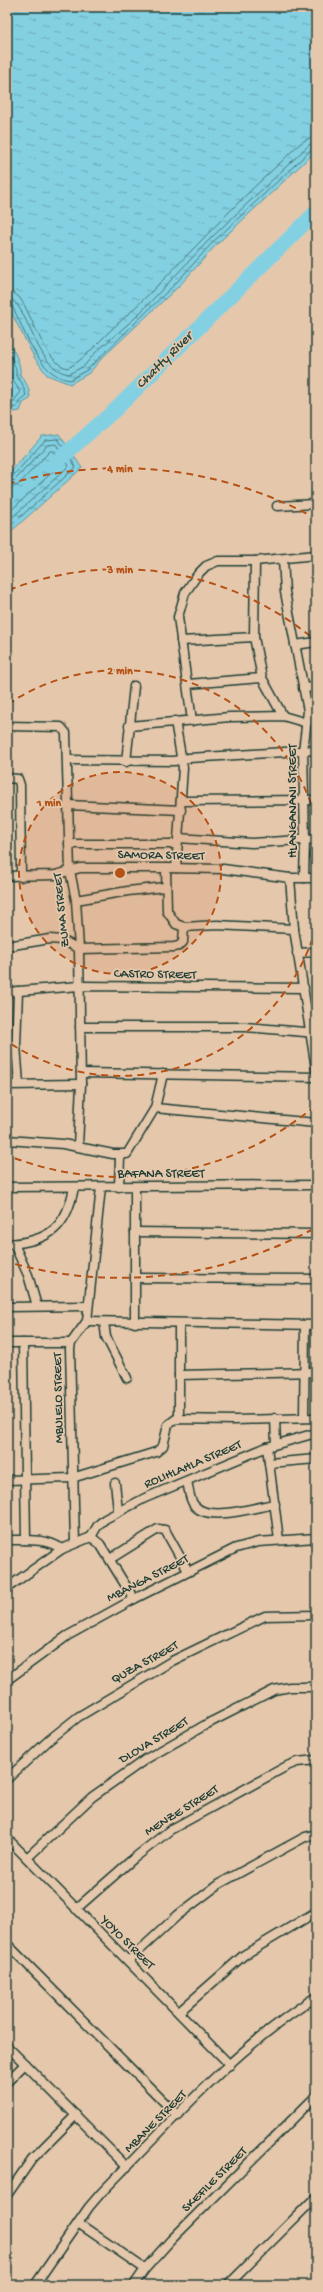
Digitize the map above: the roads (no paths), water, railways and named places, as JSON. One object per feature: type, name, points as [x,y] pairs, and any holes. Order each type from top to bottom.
[{"type":"street","points":[[277,506],[316,504]]},
{"type":"street","points":[[192,721],[178,617],[185,593],[202,569],[218,561],[255,561],[316,555]]},
{"type":"street","name":"HLANGANANI STREET","points":[[283,559],[285,592],[308,711],[303,751],[305,840],[304,878]]},
{"type":"street","points":[[255,561],[254,637],[262,678],[283,716]]},
{"type":"street","points":[[181,641],[254,637]]},
{"type":"street","points":[[295,645],[316,642]]},
{"type":"street","points":[[188,684],[262,678]]},
{"type":"street","points":[[126,762],[134,686]]},
{"type":"street","points":[[303,688],[316,687]]},
{"type":"street","points":[[129,726],[230,717],[283,716],[307,723]]},
{"type":"street","points":[[175,721],[182,760],[182,801],[176,868]]},
{"type":"street","name":"ZUMA STREET","points":[[7,726],[61,727],[66,733],[68,760],[70,871],[76,900],[79,949],[81,1084],[78,1146]]},
{"type":"street","points":[[68,760],[126,762],[182,760],[316,750]]},
{"type":"street","points":[[7,778],[18,779],[20,785],[21,877]]},
{"type":"street","points":[[182,801],[316,800]]},
{"type":"street","points":[[68,805],[181,810]]},
{"type":"street","points":[[69,844],[178,841],[252,843],[316,840]]},
{"type":"street","name":"SAMORA STREET","points":[[7,876],[21,877],[55,875],[80,868],[176,868],[223,869],[290,878],[316,878]]},
{"type":"street","points":[[166,868],[165,887],[168,915],[173,922],[184,927],[223,925],[294,929]]},
{"type":"street","points":[[290,878],[297,953],[313,1033],[316,1069]]},
{"type":"street","points":[[76,900],[128,891],[165,887]]},
{"type":"street","points":[[7,946],[56,940],[79,949],[179,946],[182,942],[184,927]]},
{"type":"street","points":[[297,953],[316,952]]},
{"type":"street","name":"CASTRO STREET","points":[[7,992],[79,986],[304,988]]},
{"type":"street","points":[[18,991],[16,1045],[19,1084]]},
{"type":"street","points":[[80,1027],[245,1027],[313,1033]]},
{"type":"street","points":[[81,1073],[316,1077]]},
{"type":"street","points":[[7,1140],[78,1146],[120,1155],[129,1152],[155,1108],[162,1074]]},
{"type":"street","points":[[7,1085],[81,1084]]},
{"type":"street","points":[[155,1108],[316,1123]]},
{"type":"street","points":[[119,1187],[120,1155]]},
{"type":"street","name":"BAFANA STREET","points":[[7,1187],[316,1185]]},
{"type":"street","points":[[101,1186],[87,1321],[179,1324],[316,1325]]},
{"type":"street","points":[[37,1306],[28,1275],[9,1242],[41,1237],[62,1222],[71,1206],[74,1187]]},
{"type":"street","points":[[135,1187],[135,1323]]},
{"type":"street","points":[[135,1232],[316,1234]]},
{"type":"street","points":[[135,1278],[316,1279]]},
{"type":"street","points":[[7,1307],[88,1306]]},
{"type":"street","name":"MBULELO STREET","points":[[74,1543],[70,1354],[72,1343],[87,1321]]},
{"type":"street","points":[[104,1322],[106,1338],[127,1378]]},
{"type":"street","points":[[179,1324],[179,1419]]},
{"type":"street","points":[[304,1418],[305,1325]]},
{"type":"street","points":[[7,1343],[72,1343]]},
{"type":"street","points":[[23,1343],[26,1540]]},
{"type":"street","points":[[179,1375],[316,1372]]},
{"type":"street","points":[[275,1418],[276,1444]]},
{"type":"street","points":[[7,1480],[72,1478],[156,1452],[163,1446],[168,1425],[173,1420],[316,1418]]},
{"type":"street","name":"ROLIHLAHLA STREET","points":[[91,1537],[98,1525],[118,1511],[267,1447],[316,1433]]},
{"type":"street","points":[[267,1447],[276,1504],[279,1540]]},
{"type":"street","points":[[269,1463],[316,1459]]},
{"type":"street","points":[[187,1481],[193,1504],[206,1514],[220,1514],[276,1504]]},
{"type":"street","points":[[115,1483],[118,1511]]},
{"type":"street","points":[[110,1559],[158,1529],[165,1530],[188,1571]]},
{"type":"street","points":[[9,1585],[62,1549],[91,1537],[100,1544],[134,1599]]},
{"type":"street","name":"MBANGA STREET","points":[[7,1680],[67,1636],[134,1599],[240,1546],[258,1542],[316,1538]]},
{"type":"street","points":[[7,1540],[26,1540],[49,1543],[62,1549]]},
{"type":"street","name":"QUZA STREET","points":[[7,1779],[49,1740],[78,1717],[172,1661],[260,1618],[272,1615],[316,1615]]},
{"type":"street","name":"DLOVA STREET","points":[[27,1858],[92,1797],[146,1758],[207,1724],[274,1690],[290,1687],[316,1687]]},
{"type":"street","name":"MENZE STREET","points":[[76,1908],[133,1859],[191,1817],[287,1766],[297,1762],[316,1760]]},
{"type":"street","points":[[128,1961],[178,1915],[219,1884],[305,1837],[316,1834]]},
{"type":"street","name":"YOYO STREET","points":[[7,1838],[230,2065]]},
{"type":"street","points":[[178,2012],[244,1955],[316,1912]]},
{"type":"street","points":[[7,1944],[178,2116]]},
{"type":"street","name":"MBANE STREET","points":[[35,2285],[89,2207],[127,2167],[230,2065],[270,2029],[316,1997]]},
{"type":"street","points":[[7,2046],[127,2167]]},
{"type":"street","points":[[7,2082],[25,2064]]},
{"type":"street","name":"SKEFILE STREET","points":[[134,2285],[145,2269],[316,2096]]},
{"type":"street","points":[[7,2195],[36,2155],[76,2115]]},
{"type":"street","points":[[228,2285],[316,2197]]},
{"type":"street","points":[[78,2223],[145,2269]]},
{"type":"water","points":[[7,7],[316,7],[316,151],[216,245],[180,285],[102,358],[89,373],[70,384],[47,375],[34,357],[7,304]]},
{"type":"water","points":[[7,338],[20,365],[20,375],[27,386],[30,399],[23,403],[20,411],[8,413],[7,423]]},
{"type":"water","points":[[59,434],[82,468],[7,535],[7,476],[42,436]]},
{"type":"waterway","name":"Chatty River","points":[[54,464],[116,409],[316,212]]}]
